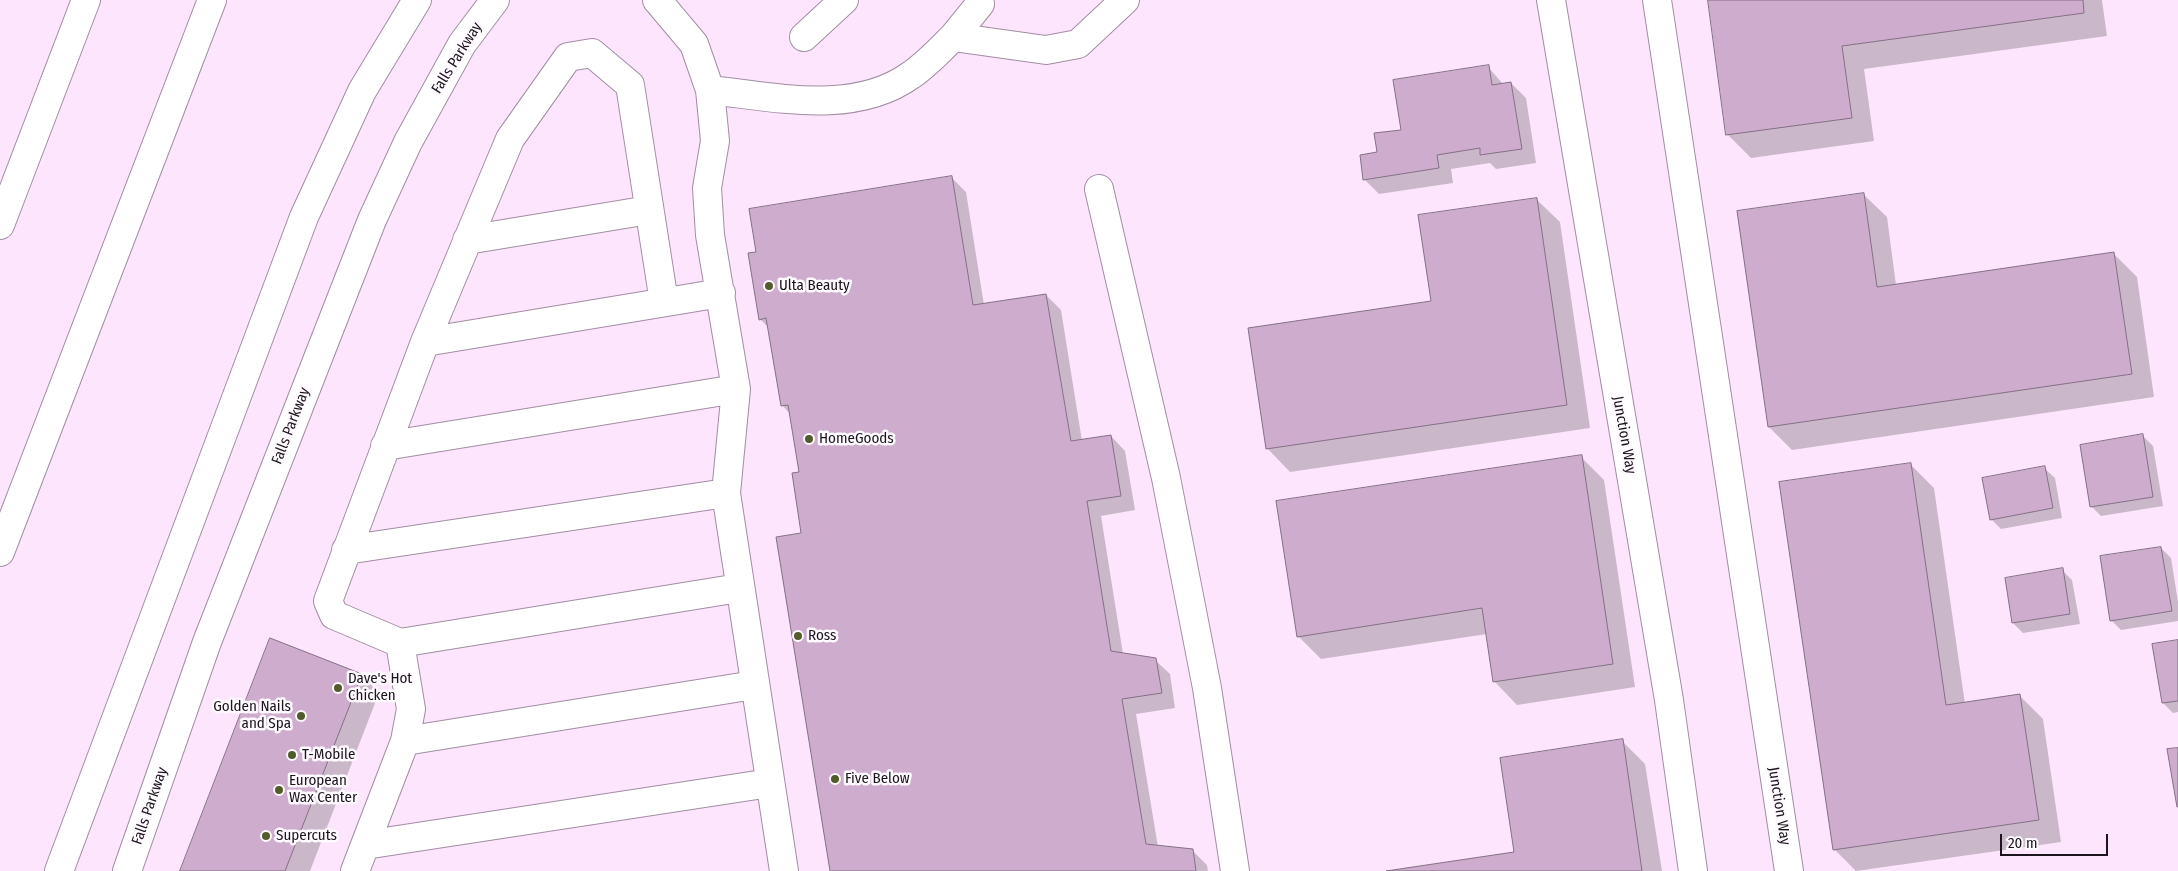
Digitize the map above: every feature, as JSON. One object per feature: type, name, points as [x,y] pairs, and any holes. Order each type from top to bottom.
[{"type":"main road","points":[[0,224],[86,0]]},
{"type":"main road","points":[[0,552],[212,0]]},
{"type":"main road","points":[[59,871],[304,218],[362,92],[417,0]]},
{"type":"main road","name":"Falls Parkway","points":[[127,871],[207,642],[372,220],[408,142],[462,44],[495,0]]},
{"type":"main road","points":[[656,0],[694,44],[710,90],[715,141],[707,188],[710,236],[736,389],[726,492],[739,588],[784,871]]},
{"type":"main road","points":[[804,37],[844,0]]},
{"type":"main road","points":[[954,37],[1046,50],[1078,44],[1125,0]]},
{"type":"main road","name":"Junction Way","points":[[1551,0],[1669,700],[1693,871]]},
{"type":"main road","name":"Junction Way","points":[[1657,0],[1789,871]]},
{"type":"main road","points":[[710,90],[810,100],[849,99],[879,92],[911,76],[954,37],[980,1]]},
{"type":"main road","points":[[664,302],[630,85],[592,53],[568,57],[510,139],[425,342],[328,601],[334,615],[400,643],[739,588]]},
{"type":"main road","points":[[1099,189],[1166,478],[1207,688],[1235,871]]},
{"type":"main road","points":[[467,240],[649,210]]},
{"type":"main road","points":[[425,342],[721,293]]},
{"type":"main road","points":[[386,446],[736,389]]},
{"type":"main road","points":[[346,550],[726,492]]},
{"type":"main road","points":[[355,871],[405,741],[411,709],[400,643]]},
{"type":"main road","points":[[405,741],[754,686]]},
{"type":"main road","points":[[365,845],[770,784]]},
{"type":"building","points":[[1708,0],[2083,0],[2084,13],[1842,46],[1852,118],[1726,135]]},
{"type":"building","points":[[1489,65],[1492,85],[1511,82],[1522,149],[1480,155],[1480,148],[1437,155],[1439,168],[1363,180],[1360,155],[1377,152],[1374,133],[1401,130],[1393,80]]},
{"type":"building","points":[[952,176],[973,305],[1046,294],[1071,441],[1111,435],[1121,496],[1087,501],[1111,651],[1156,658],[1162,693],[1122,699],[1146,844],[1193,849],[1196,871],[830,871],[776,537],[801,533],[792,473],[799,472],[788,405],[781,406],[766,318],[759,320],[748,253],[756,252],[749,209]]},
{"type":"building","points":[[1864,193],[1877,287],[2114,252],[2132,374],[1768,427],[1737,211]]},
{"type":"building","points":[[1537,198],[1567,405],[1266,449],[1248,328],[1431,301],[1418,215]]},
{"type":"building","points":[[2143,434],[2153,497],[2090,507],[2080,445]]},
{"type":"building","points":[[1582,455],[1613,664],[1493,682],[1482,608],[1297,637],[1276,501]]},
{"type":"building","points":[[1911,463],[1946,705],[2020,694],[2039,820],[1833,850],[1779,482]]},
{"type":"building","points":[[2045,466],[2053,508],[1990,520],[1982,478]]},
{"type":"building","points":[[2161,547],[2172,611],[2110,621],[2100,556]]},
{"type":"building","points":[[2063,568],[2070,614],[2012,623],[2005,578]]},
{"type":"building","points":[[270,638],[362,674],[285,871],[180,871]]},
{"type":"building","points":[[2178,640],[2178,701],[2162,703],[2152,644]]},
{"type":"building","points":[[1623,739],[1642,871],[1386,871],[1514,852],[1500,758]]},
{"type":"building","points":[[2178,748],[2178,807],[2177,807],[2167,749]]},
{"type":"place","name":"Ulta Beauty","points":[[769,286]]},
{"type":"place","name":"HomeGoods","points":[[809,439]]},
{"type":"place","name":"Ross","points":[[798,636]]},
{"type":"place","name":"Dave's Hot Chicken","points":[[338,688]]},
{"type":"place","name":"Golden Nails and Spa","points":[[301,716]]},
{"type":"place","name":"T-Mobile","points":[[292,755]]},
{"type":"place","name":"Five Below","points":[[835,779]]},
{"type":"place","name":"European Wax Center","points":[[279,790]]},
{"type":"place","name":"Supercuts","points":[[266,836]]}]
